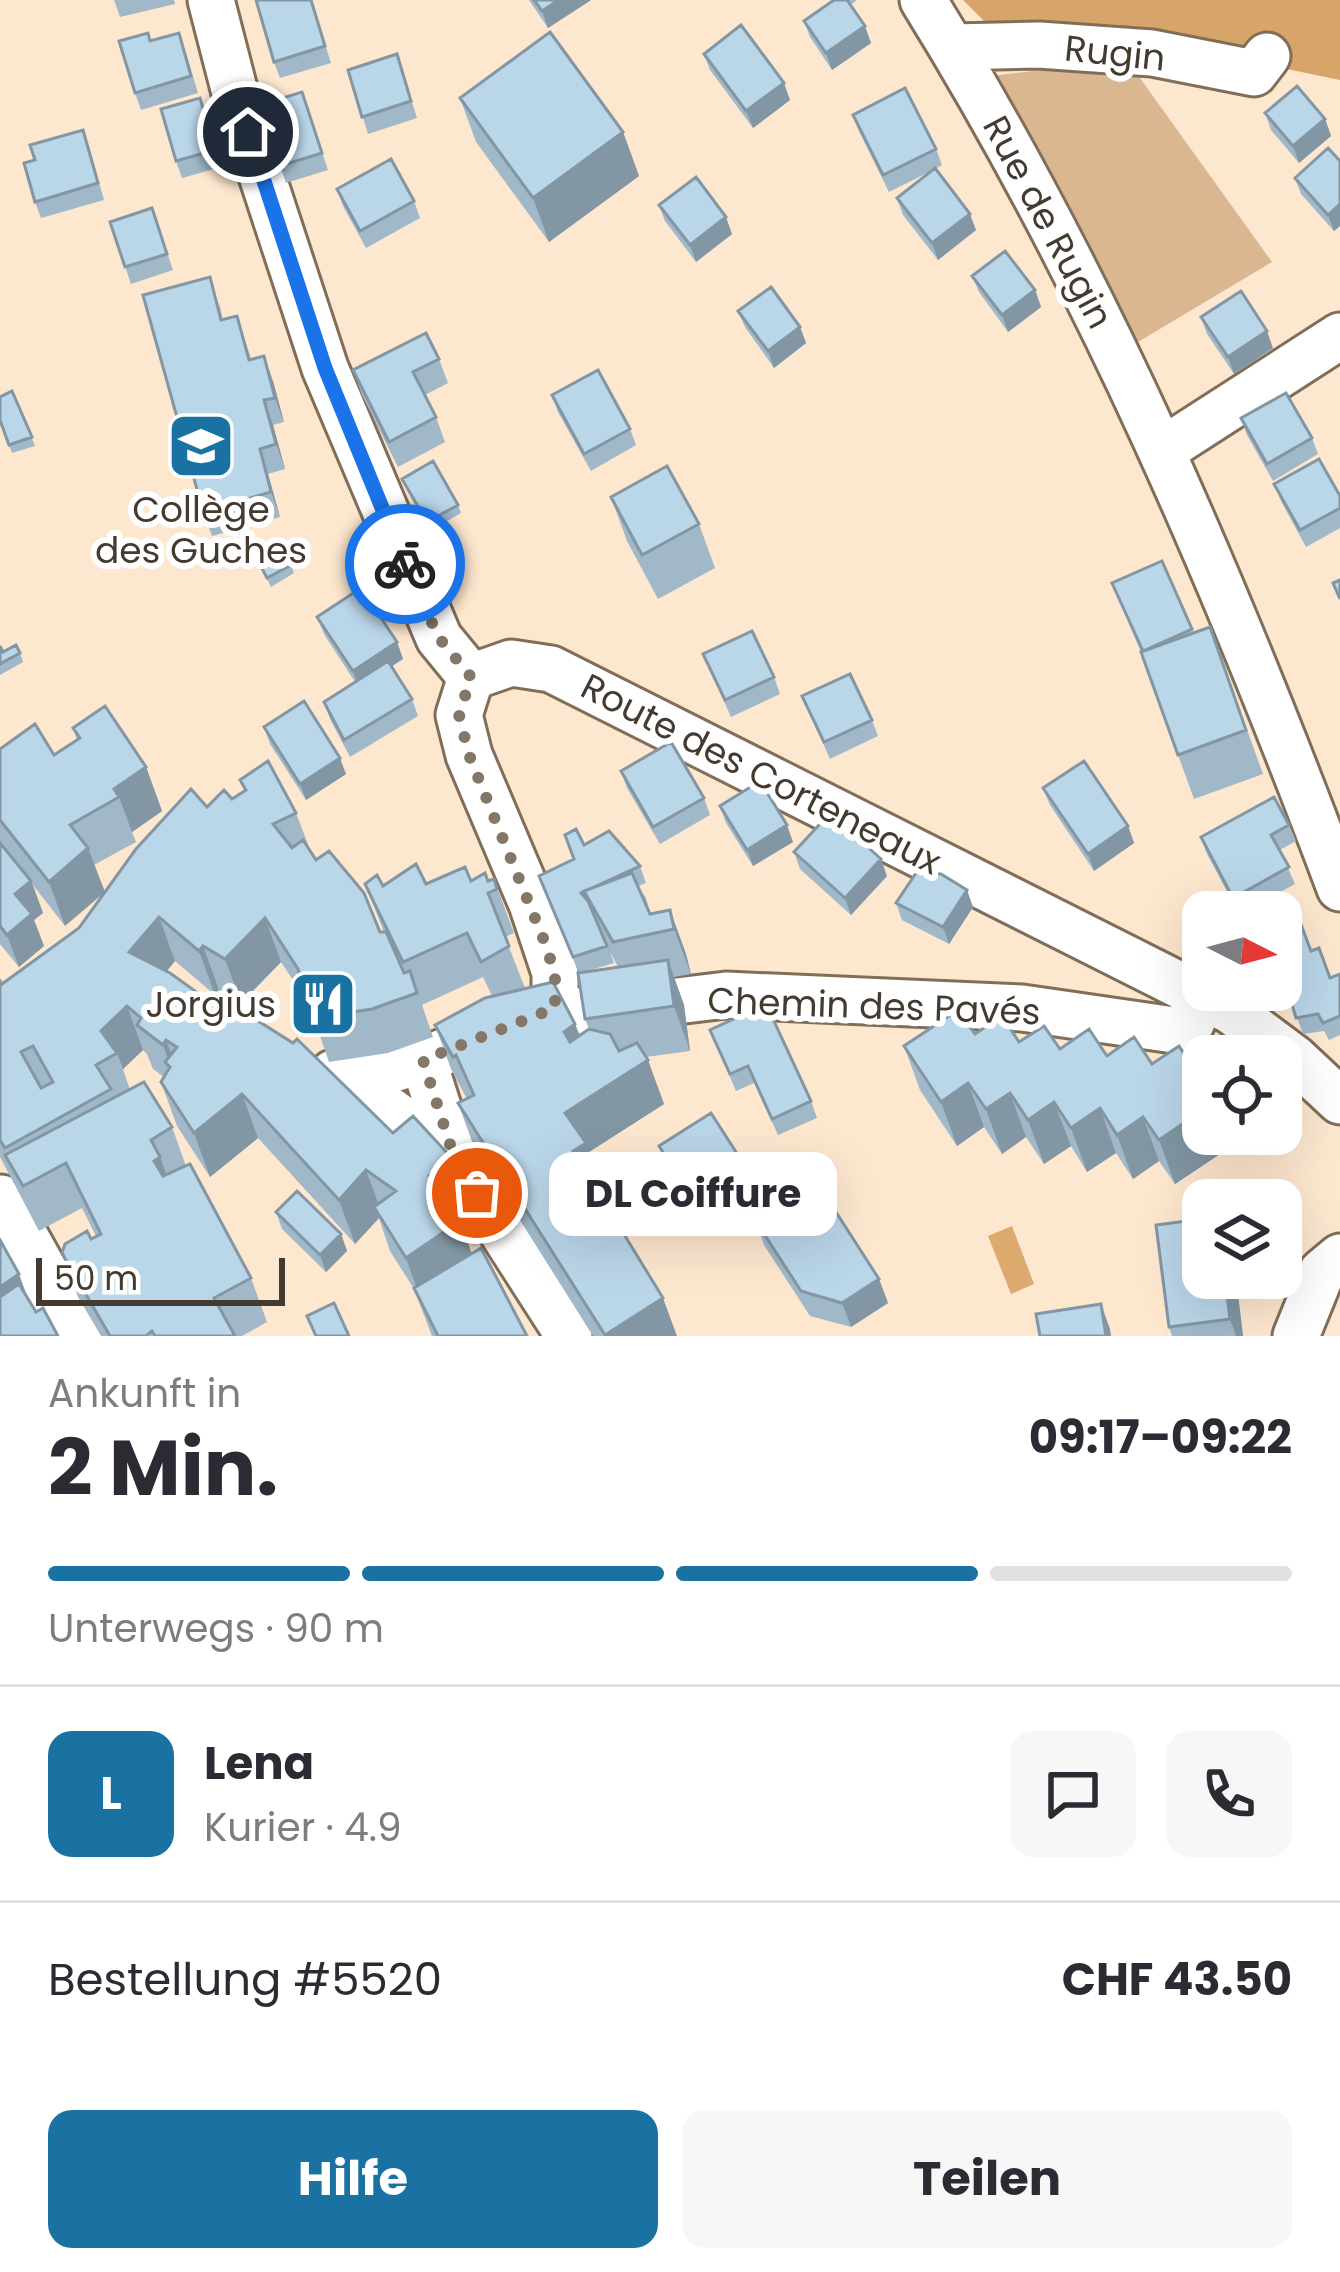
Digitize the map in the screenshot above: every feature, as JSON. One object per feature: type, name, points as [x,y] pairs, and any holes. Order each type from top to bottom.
[{"type":"main road","points":[[0,1204],[74,1336]]},
{"type":"street","points":[[212,0],[236,93],[325,368],[439,638],[471,677],[459,715],[469,755],[555,973],[555,1008],[423,1060],[351,1082]]},
{"type":"street","name":"Rue de Rugin","points":[[923,0],[1094,304],[1163,450],[1254,660],[1340,888]]},
{"type":"street","name":"Rugin","points":[[952,47],[1039,46],[1152,53],[1254,74],[1267,56]]},
{"type":"street","points":[[1163,450],[1340,336]]},
{"type":"street","name":"Route des Corteneaux","points":[[471,677],[511,663],[551,669],[1232,1011],[1340,1101]]},
{"type":"street","name":"Chemin des Pavés","points":[[555,1008],[587,1012],[726,995],[1022,1008],[1174,1030],[1192,1022]]},
{"type":"street","points":[[292,1053],[351,1082],[454,1157]]},
{"type":"street","points":[[423,1060],[454,1157],[569,1336]]},
{"type":"street","points":[[1296,1336],[1322,1272],[1340,1257]]},
{"type":"shaded area","points":[[963,0],[1340,0],[1340,80],[1143,39],[987,24]]},
{"type":"shaded area","points":[[1127,60],[1272,262],[1133,345],[991,76]]},
{"type":"shaded area","points":[[1012,1226],[1034,1284],[1011,1294],[988,1236]]},
{"type":"building","points":[[256,0],[311,0],[325,46],[274,62]]},
{"type":"building","points":[[534,0],[559,0],[542,11]]},
{"type":"building","points":[[834,0],[847,0],[865,26],[826,53],[804,21]]},
{"type":"building","points":[[741,25],[784,83],[746,111],[704,54]]},
{"type":"building","points":[[550,32],[623,132],[533,198],[460,98]]},
{"type":"building","points":[[148,33],[150,41],[179,33],[191,76],[135,93],[119,41]]},
{"type":"building","points":[[397,54],[411,101],[362,117],[348,70]]},
{"type":"building","points":[[1297,86],[1325,119],[1293,146],[1265,113]]},
{"type":"building","points":[[905,88],[936,149],[883,175],[853,115]]},
{"type":"building","points":[[302,92],[322,153],[280,166],[260,105]]},
{"type":"building","points":[[200,98],[215,150],[176,161],[161,109]]},
{"type":"building","points":[[83,130],[98,183],[35,202],[24,163],[35,160],[30,145]]},
{"type":"building","points":[[1328,148],[1340,161],[1340,204],[1328,215],[1295,178]]},
{"type":"building","points":[[391,159],[414,201],[360,231],[337,189]]},
{"type":"building","points":[[935,168],[970,214],[932,243],[897,198]]},
{"type":"building","points":[[696,177],[726,217],[690,245],[659,205]]},
{"type":"building","points":[[152,208],[167,254],[125,267],[110,222]]},
{"type":"building","points":[[1005,251],[1035,290],[1002,315],[972,276]]},
{"type":"building","points":[[210,277],[221,320],[237,316],[249,360],[264,356],[275,398],[264,400],[276,444],[260,449],[271,492],[203,511],[143,295]]},
{"type":"building","points":[[771,287],[800,327],[768,351],[738,311]]},
{"type":"building","points":[[1241,291],[1267,331],[1228,357],[1201,317]]},
{"type":"building","points":[[426,333],[439,359],[413,372],[436,417],[389,442],[353,370]]},
{"type":"building","points":[[598,370],[630,429],[584,454],[552,395]]},
{"type":"building","points":[[12,391],[32,437],[9,445],[0,420],[0,397]]},
{"type":"building","points":[[1286,393],[1312,438],[1267,464],[1241,418]]},
{"type":"building","points":[[1319,459],[1340,496],[1340,508],[1300,530],[1274,484]]},
{"type":"building","points":[[433,461],[458,505],[427,522],[402,479]]},
{"type":"building","points":[[667,466],[699,524],[642,555],[611,497]]},
{"type":"building","points":[[277,540],[291,565],[267,578],[254,553]]},
{"type":"building","points":[[1162,561],[1192,629],[1143,651],[1112,583]]},
{"type":"building","points":[[361,588],[397,642],[353,671],[317,617]]},
{"type":"building","points":[[1210,627],[1246,730],[1178,755],[1141,652]]},
{"type":"building","points":[[752,631],[774,677],[725,700],[703,654]]},
{"type":"building","points":[[16,645],[20,653],[0,664],[0,646],[3,652]]},
{"type":"building","points":[[388,661],[412,699],[344,740],[324,702]]},
{"type":"building","points":[[850,674],[872,720],[824,742],[802,696]]},
{"type":"building","points":[[304,701],[340,758],[300,784],[264,727]]},
{"type":"building","points":[[105,706],[146,767],[114,789],[119,797],[70,825],[88,848],[49,882],[0,820],[0,749],[35,724],[54,755],[80,738],[73,728]]},
{"type":"building","points":[[671,742],[704,798],[653,827],[621,771]]},
{"type":"building","points":[[268,761],[296,813],[273,824],[292,848],[303,840],[316,860],[329,851],[364,893],[380,932],[386,932],[404,973],[410,971],[417,993],[372,1009],[313,1018],[298,969],[265,918],[225,959],[203,946],[199,951],[159,917],[129,952],[170,973],[213,1004],[217,995],[293,1043],[297,1039],[393,1133],[413,1116],[449,1155],[429,1176],[460,1221],[406,1258],[374,1207],[396,1191],[366,1170],[339,1200],[242,1094],[194,1133],[161,1082],[170,1067],[165,1062],[177,1047],[166,1040],[163,1045],[137,1025],[141,1018],[127,1006],[101,1031],[117,1053],[96,1065],[111,1089],[5,1148],[0,1140],[0,981],[2,984],[79,928],[136,849],[191,789],[207,807],[224,790],[232,799],[246,790],[240,780]],"holes":[[[33,1046],[53,1082],[41,1088],[21,1052]]]},
{"type":"building","points":[[1084,761],[1128,826],[1088,854],[1043,788]]},
{"type":"building","points":[[760,781],[787,825],[747,850],[720,806]]},
{"type":"building","points":[[1274,797],[1289,825],[1271,835],[1289,867],[1246,891],[1229,891],[1201,837]]},
{"type":"building","points":[[830,813],[881,859],[845,898],[794,852]]},
{"type":"building","points":[[576,829],[584,845],[609,831],[640,866],[581,893],[607,946],[573,957],[539,876],[574,859],[565,835]]},
{"type":"building","points":[[0,843],[31,881],[15,894],[32,914],[7,935],[0,926]]},
{"type":"building","points":[[416,864],[426,884],[465,867],[471,881],[485,873],[488,881],[494,879],[497,889],[488,893],[509,946],[481,962],[467,933],[403,962],[365,884],[377,875],[383,886]]},
{"type":"building","points":[[632,873],[650,914],[670,910],[674,929],[613,942],[584,891]]},
{"type":"building","points":[[916,873],[941,874],[967,890],[943,927],[896,903]]},
{"type":"building","points":[[1302,927],[1311,951],[1319,948],[1330,978],[1340,974],[1340,1016],[1323,1023],[1318,1014],[1296,1018],[1294,1011],[1302,1011]]},
{"type":"building","points":[[668,960],[674,1006],[585,1019],[578,973]]},
{"type":"building","points":[[553,982],[575,1024],[564,1032],[570,1042],[589,1029],[610,1034],[619,1051],[637,1043],[648,1060],[565,1113],[586,1143],[573,1151],[663,1298],[605,1335],[458,1103],[474,1095],[456,1055],[453,1057],[435,1025],[485,998]]},
{"type":"building","points":[[766,1004],[811,1101],[772,1119],[748,1066],[730,1074],[710,1030]]},
{"type":"building","points":[[958,1010],[975,1034],[1002,1016],[1019,1042],[1044,1026],[1060,1049],[1089,1029],[1107,1056],[1134,1037],[1152,1064],[1179,1046],[1182,1124],[1159,1140],[1143,1117],[1117,1135],[1100,1108],[1071,1128],[1054,1102],[1028,1120],[1010,1093],[986,1109],[968,1083],[941,1102],[904,1046]]},
{"type":"building","points":[[144,1082],[172,1127],[151,1140],[160,1157],[154,1161],[163,1176],[190,1164],[251,1278],[214,1298],[235,1336],[155,1336],[152,1331],[146,1336],[110,1336],[62,1253],[65,1244],[87,1231],[91,1239],[101,1234],[66,1163],[23,1186],[5,1155]]},
{"type":"building","points":[[711,1113],[754,1180],[702,1213],[659,1146]]},
{"type":"building","points":[[816,1181],[879,1279],[842,1303],[801,1291],[755,1220]]},
{"type":"building","points":[[297,1191],[341,1234],[320,1255],[276,1212]]},
{"type":"building","points":[[1182,1222],[1182,1299],[1228,1299],[1230,1319],[1169,1327],[1156,1225]]},
{"type":"building","points":[[0,1240],[19,1274],[0,1287]]},
{"type":"building","points":[[481,1248],[527,1336],[438,1336],[414,1288]]},
{"type":"building","points":[[19,1284],[36,1312],[43,1308],[58,1336],[0,1336],[0,1297]]},
{"type":"building","points":[[334,1303],[349,1336],[316,1336],[307,1316]]},
{"type":"building","points":[[1101,1304],[1106,1336],[1040,1336],[1036,1314]]},
{"type":"way so far","points":[[405,564],[439,638],[471,677],[459,715],[469,755],[532,904],[555,973],[555,1008],[423,1060],[454,1157],[477,1193]]},
{"type":"place","name":"Collège des Guches","points":[[201,446]]},
{"type":"place","name":"Jorgius","points":[[323,1004]]},
{"type":"place","name":"DL Coiffure","points":[[477,1193]]},
{"type":"route","points":[[248,132],[325,368],[405,564]]}]
